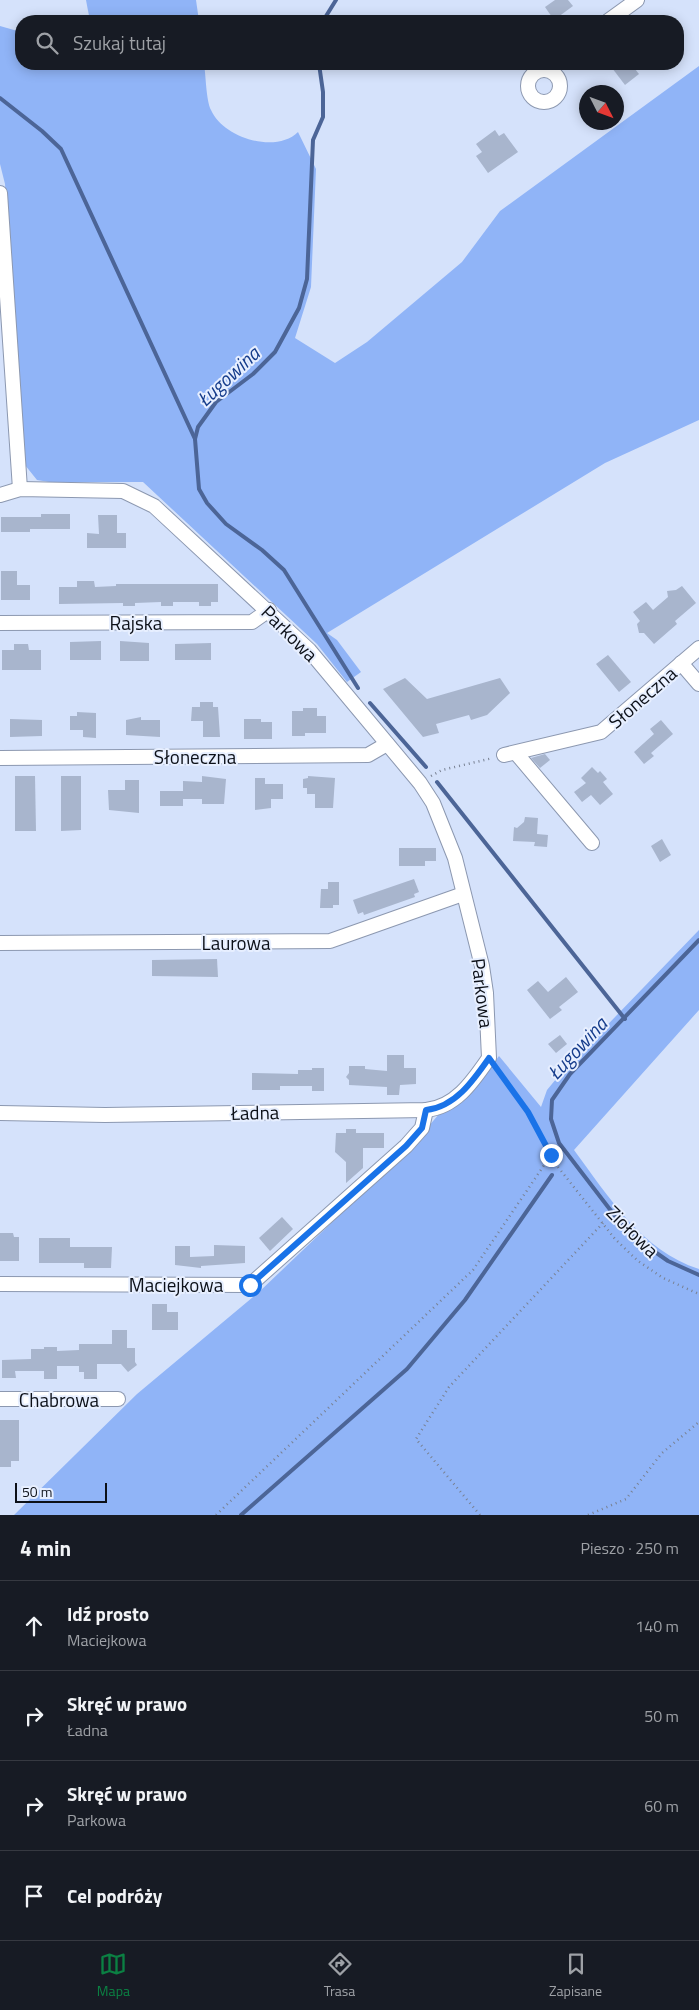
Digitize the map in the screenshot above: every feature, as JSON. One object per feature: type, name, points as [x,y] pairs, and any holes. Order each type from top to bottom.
[{"type":"street","points":[[616,15],[637,0]]},
{"type":"street","points":[[0,193],[20,489]]},
{"type":"street","name":"Parkowa","points":[[0,495],[20,489],[123,491],[139,497],[154,506],[269,610],[330,673],[420,783],[433,803],[448,838],[482,966],[486,993],[489,1058]]},
{"type":"street","name":"Rajska","points":[[0,623],[252,622],[269,610]]},
{"type":"street","name":"Słoneczna","points":[[510,754],[601,732],[699,648]]},
{"type":"street","name":"Słoneczna","points":[[681,663],[699,684]]},
{"type":"street","name":"Słoneczna","points":[[0,758],[368,755],[387,744]]},
{"type":"street","points":[[510,754],[592,843]]},
{"type":"street","name":"Laurowa","points":[[0,943],[330,941],[463,894]]},
{"type":"street","name":"Ładna","points":[[0,1114],[105,1115],[436,1109],[456,1098],[489,1058]]},
{"type":"street","name":"Maciejkowa","points":[[0,1284],[250,1285],[406,1146],[422,1128],[426,1110]]},
{"type":"street","name":"Chabrowa","points":[[0,1399],[118,1398]]},
{"type":"path","points":[[420,783],[442,770],[510,754]]},
{"type":"path","points":[[216,1515],[473,1270],[551,1155],[528,1112],[489,1058]]},
{"type":"path","name":"Ziołowa","points":[[551,1155],[603,1223],[638,1261],[663,1278],[699,1294]]},
{"type":"path","points":[[480,1515],[416,1439],[449,1387],[603,1223]]},
{"type":"path","points":[[588,1515],[626,1499],[662,1453],[699,1422]]},
{"type":"shaded area","points":[[86,0],[196,0],[198,15],[89,15]]},
{"type":"shaded area","points":[[0,26],[15,30],[15,70],[205,70],[209,106],[217,120],[238,135],[264,142],[277,142],[288,139],[298,132],[316,169],[311,287],[295,338],[335,363],[367,342],[462,262],[500,211],[611,130],[624,130],[624,121],[699,66],[699,420],[605,463],[327,633],[337,640],[361,672],[347,682],[317,644],[143,482],[49,482],[37,480],[25,465],[5,184],[0,164]]},
{"type":"shaded area","points":[[699,930],[699,1010],[574,1150],[613,1203],[643,1236],[679,1261],[699,1269],[699,1515],[14,1515],[137,1394],[259,1292],[412,1146],[439,1114],[480,1081],[499,1056],[541,1107],[547,1090],[561,1073]]},
{"type":"building","points":[[555,0],[568,0],[573,6],[561,15],[551,15],[545,7]]},
{"type":"building","points":[[614,70],[636,70],[639,74],[625,85]]},
{"type":"building","points":[[495,130],[499,136],[504,133],[518,152],[488,173],[476,156],[482,152],[476,144]]},
{"type":"building","points":[[41,514],[70,514],[70,529],[30,529],[30,532],[1,532],[1,517],[41,517]]},
{"type":"building","points":[[98,515],[117,515],[117,533],[126,533],[126,548],[87,548],[87,533],[99,534]]},
{"type":"building","points":[[1,571],[17,571],[17,585],[30,585],[30,600],[1,600]]},
{"type":"building","points":[[77,581],[94,581],[95,587],[116,586],[116,584],[218,584],[218,602],[211,602],[211,606],[199,606],[199,602],[173,602],[173,606],[161,606],[161,602],[135,603],[135,606],[123,606],[123,603],[59,604],[59,587],[77,587]]},
{"type":"building","points":[[682,586],[696,603],[675,621],[677,624],[654,644],[644,633],[639,633],[637,624],[640,621],[633,612],[646,602],[653,610],[668,597],[667,591],[676,590]]},
{"type":"building","points":[[101,641],[101,660],[70,660],[70,642]]},
{"type":"building","points":[[120,641],[149,643],[149,661],[120,661]]},
{"type":"building","points":[[211,643],[211,660],[175,660],[175,644]]},
{"type":"building","points":[[14,644],[28,644],[29,650],[41,650],[41,670],[2,670],[2,650],[14,650]]},
{"type":"building","points":[[608,655],[631,682],[619,692],[596,664]]},
{"type":"building","points":[[405,678],[427,699],[500,678],[510,693],[487,715],[471,720],[469,715],[436,724],[439,733],[423,737],[383,689]]},
{"type":"building","points":[[200,702],[213,702],[213,707],[218,707],[220,737],[203,737],[203,721],[191,721],[192,707],[200,707]]},
{"type":"building","points":[[303,708],[317,708],[317,716],[326,716],[326,733],[305,733],[305,736],[292,736],[292,711],[303,711]]},
{"type":"building","points":[[77,712],[96,713],[96,738],[83,737],[83,730],[70,730],[70,716],[77,716]]},
{"type":"building","points":[[141,717],[141,720],[160,720],[160,737],[126,735],[126,720]]},
{"type":"building","points":[[10,719],[42,720],[42,736],[10,737]]},
{"type":"building","points":[[244,719],[261,719],[261,722],[272,722],[272,739],[244,739]]},
{"type":"building","points":[[661,720],[673,734],[651,753],[654,756],[644,764],[634,752],[654,734],[650,729]]},
{"type":"building","points":[[545,754],[550,760],[540,768],[531,758]]},
{"type":"building","points":[[592,767],[598,773],[600,771],[607,779],[603,782],[613,794],[600,805],[591,795],[582,802],[574,792],[586,783],[581,778]]},
{"type":"building","points":[[15,776],[35,776],[36,831],[15,831]]},
{"type":"building","points":[[61,776],[81,776],[81,830],[61,831]]},
{"type":"building","points":[[202,776],[226,779],[224,804],[202,804],[202,799],[183,799],[183,806],[160,806],[160,791],[183,791],[183,781],[202,782]]},
{"type":"building","points":[[308,776],[335,778],[333,808],[315,808],[315,794],[307,794],[307,788],[303,788],[303,779],[308,778]]},
{"type":"building","points":[[255,778],[265,778],[265,784],[283,784],[283,799],[271,799],[271,808],[255,810]]},
{"type":"building","points":[[125,780],[139,780],[139,813],[109,810],[108,790],[125,790]]},
{"type":"building","points":[[525,817],[538,818],[537,834],[548,835],[547,847],[534,846],[535,842],[513,841],[514,827],[517,828],[524,822]]},
{"type":"building","points":[[662,839],[671,855],[660,862],[651,846]]},
{"type":"building","points":[[399,848],[436,848],[436,861],[425,861],[425,866],[399,866]]},
{"type":"building","points":[[414,879],[419,892],[414,894],[415,897],[364,915],[363,912],[358,914],[353,900]]},
{"type":"building","points":[[328,882],[339,882],[339,905],[333,905],[333,908],[320,908],[321,889],[328,889]]},
{"type":"building","points":[[217,959],[218,977],[152,976],[152,960]]},
{"type":"building","points":[[566,977],[578,992],[559,1007],[562,1010],[550,1019],[527,990],[538,981],[548,992]]},
{"type":"building","points":[[560,1035],[567,1044],[556,1053],[548,1044]]},
{"type":"building","points":[[387,1055],[404,1055],[404,1068],[416,1068],[416,1084],[400,1085],[399,1095],[387,1095],[387,1087],[349,1085],[349,1080],[346,1077],[349,1073],[349,1066],[365,1066],[365,1069],[387,1071]]},
{"type":"building","points":[[312,1068],[324,1068],[324,1091],[312,1091],[312,1086],[280,1086],[280,1090],[252,1090],[252,1073],[298,1074],[298,1070],[312,1070]]},
{"type":"building","points":[[346,1129],[356,1129],[356,1133],[384,1133],[384,1148],[363,1148],[363,1168],[346,1183],[346,1162],[335,1152],[336,1133],[346,1133]]},
{"type":"building","points":[[282,1217],[293,1229],[270,1251],[259,1238]]},
{"type":"building","points":[[0,1233],[13,1233],[14,1237],[19,1237],[19,1261],[0,1261]]},
{"type":"building","points":[[39,1238],[70,1238],[70,1247],[112,1247],[111,1268],[84,1268],[84,1263],[39,1263]]},
{"type":"building","points":[[214,1245],[245,1246],[245,1263],[201,1266],[201,1268],[175,1265],[175,1246],[190,1246],[190,1257],[214,1256]]},
{"type":"building","points":[[152,1304],[167,1304],[167,1312],[178,1312],[178,1330],[152,1330]]},
{"type":"building","points":[[112,1330],[127,1330],[127,1348],[135,1348],[135,1362],[137,1365],[128,1372],[121,1364],[97,1364],[97,1379],[84,1379],[84,1372],[79,1372],[79,1366],[57,1366],[57,1379],[44,1379],[44,1371],[15,1371],[16,1378],[2,1378],[2,1360],[31,1359],[31,1349],[44,1349],[44,1347],[57,1347],[57,1351],[79,1350],[79,1344],[112,1344]]},
{"type":"building","points":[[0,1420],[19,1420],[19,1461],[11,1461],[11,1467],[0,1467]]},
{"type":"waterway","name":"Ługowina","points":[[327,15],[336,0]]},
{"type":"waterway","name":"Ługowina","points":[[320,70],[323,92],[323,117],[313,140],[307,279],[299,308],[275,352],[253,374],[216,402],[198,427],[195,439],[199,489],[207,503],[226,524],[262,550],[284,570],[358,688]]},
{"type":"waterway","points":[[0,98],[42,131],[61,149],[195,439]]},
{"type":"waterway","name":"Ługowina","points":[[370,703],[426,767]]},
{"type":"waterway","name":"Ługowina","points":[[437,782],[625,1019]]},
{"type":"waterway","name":"Ługowina","points":[[699,940],[570,1074],[552,1100],[551,1119],[559,1143],[628,1233],[668,1261],[699,1275]]},
{"type":"waterway","points":[[241,1515],[407,1369],[465,1300],[552,1175]]},
{"type":"route","points":[[250,1285],[406,1146],[422,1128],[426,1110],[436,1109],[456,1098],[489,1058],[528,1112],[540,1131],[551,1155]]}]
